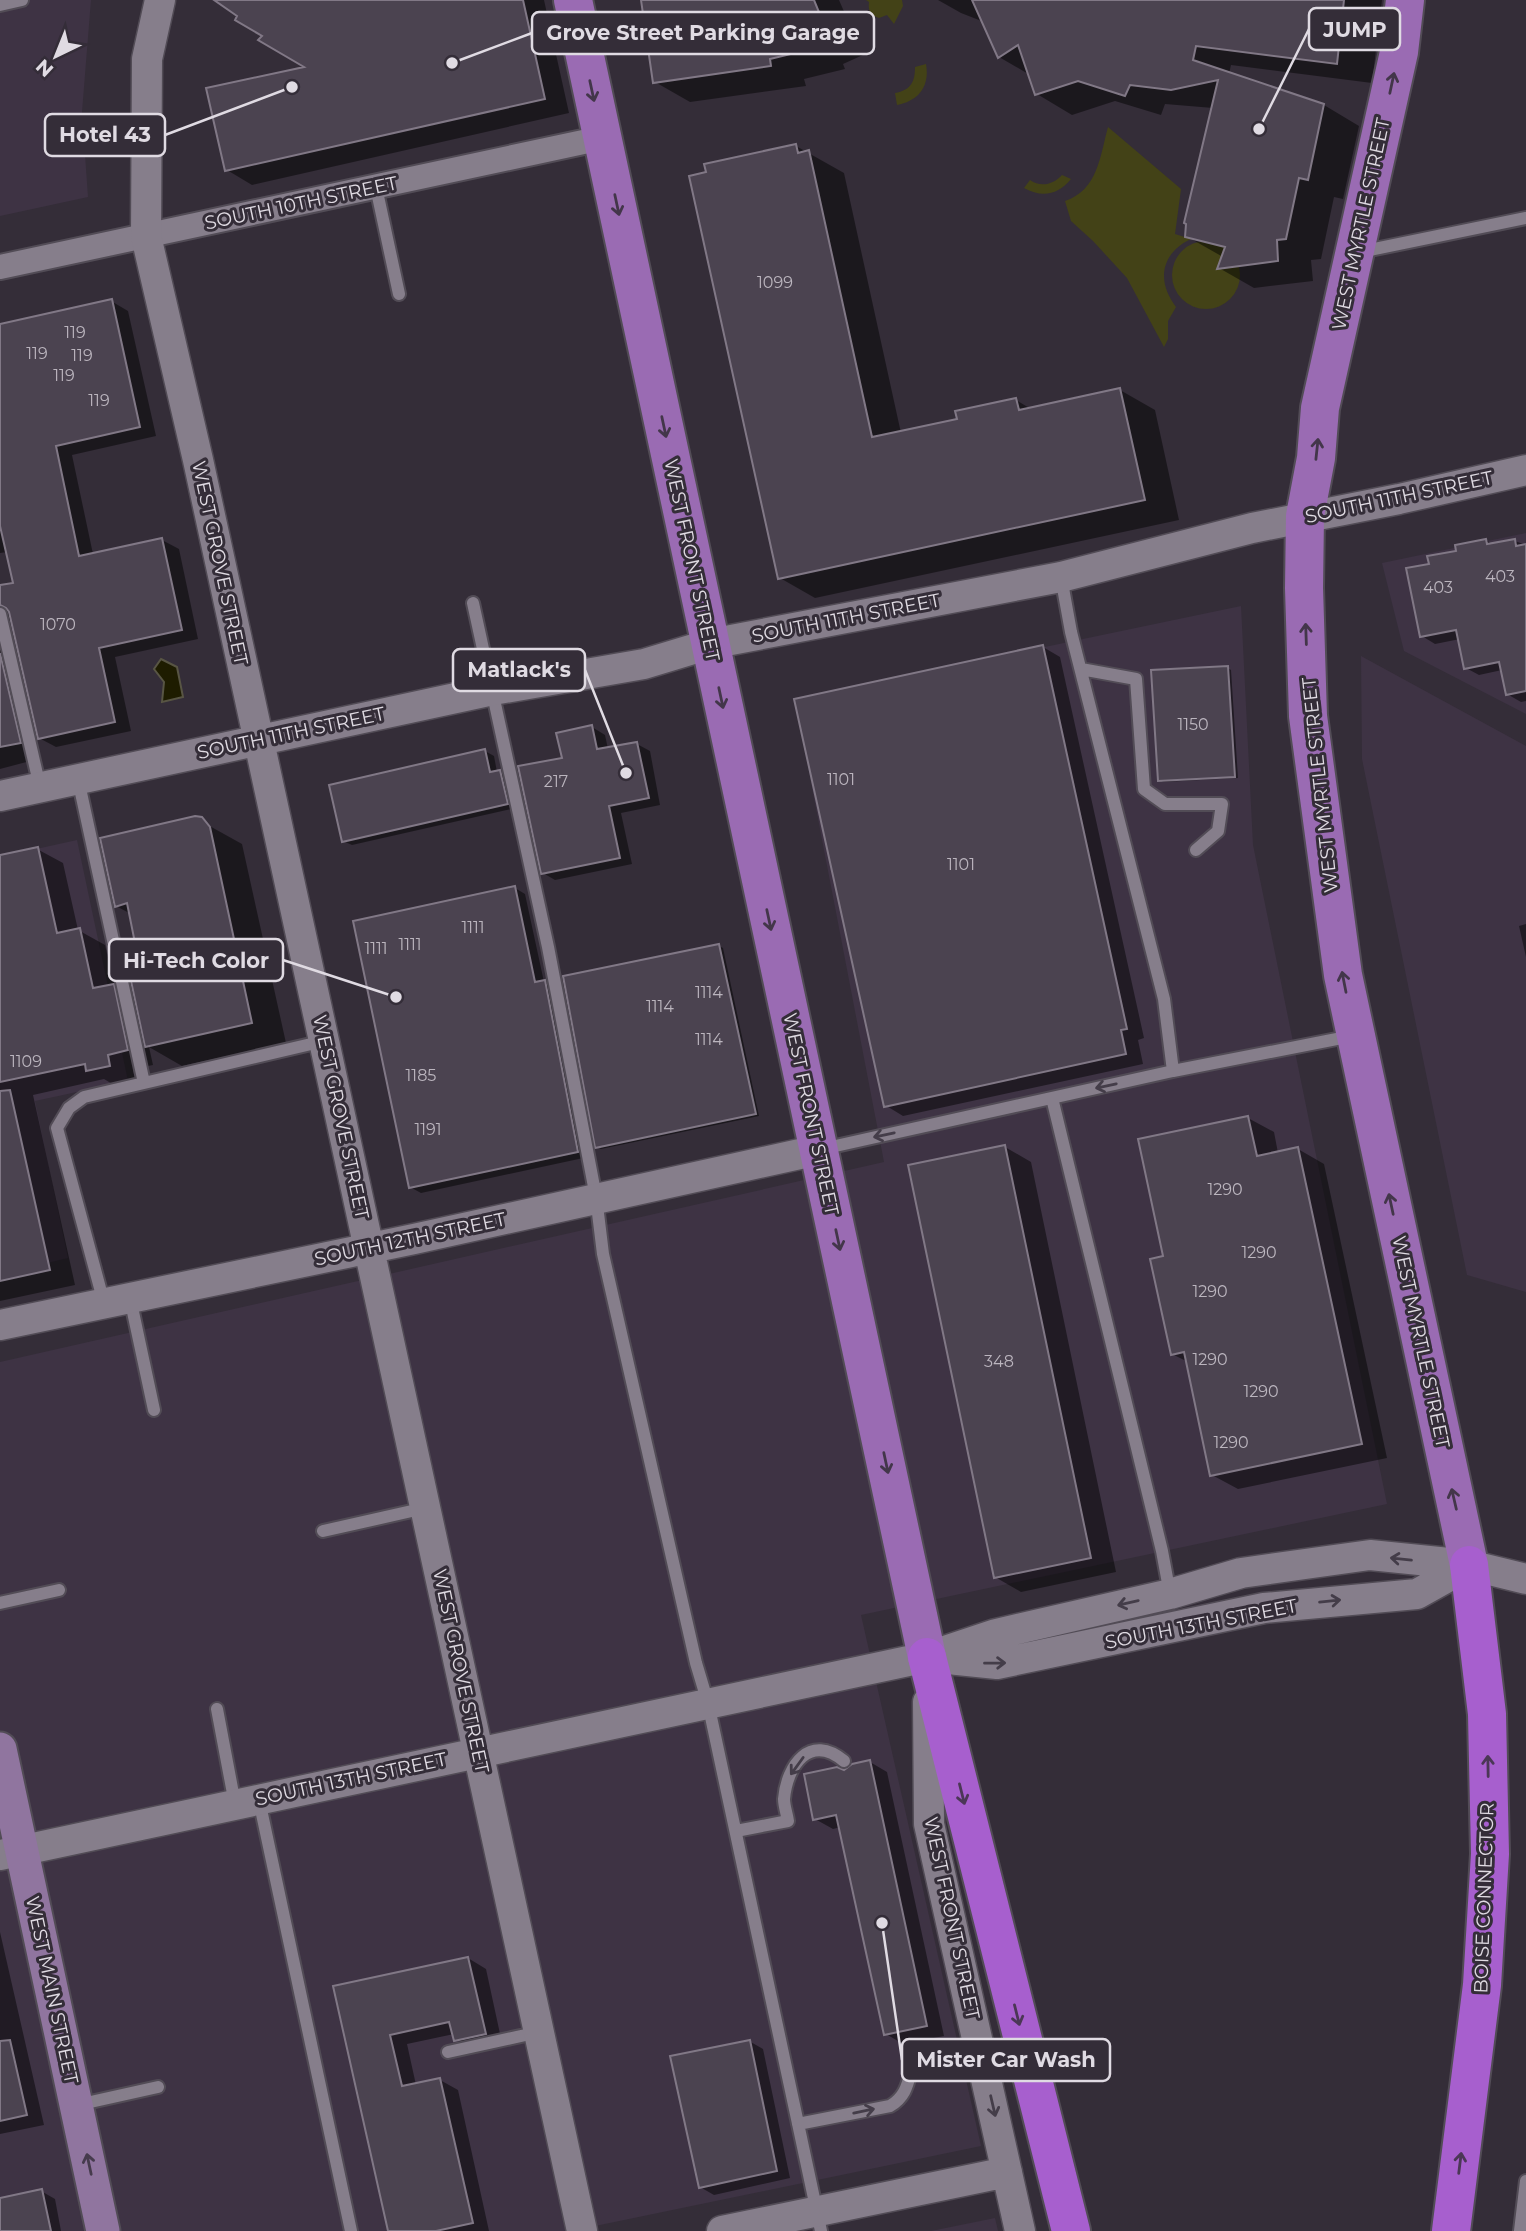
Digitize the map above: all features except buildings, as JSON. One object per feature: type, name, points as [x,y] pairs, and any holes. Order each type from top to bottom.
[{"type":"highway","name":"BOISE CONNECTOR","points":[[1451,2231],[1482,1985],[1490,1854],[1487,1714],[1469,1565]]},
{"type":"highway","points":[[927,1657],[1071,2231]]},
{"type":"main road","name":"WEST FRONT STREET","points":[[573,0],[927,1657]]},
{"type":"main road","name":"WEST MYRTLE STREET","points":[[1405,0],[1399,52],[1320,408],[1316,458],[1305,516],[1308,716],[1343,975],[1469,1565]]},
{"type":"main road","name":"WEST MAIN STREET","points":[[0,1749],[11,1853],[76,2105],[103,2231]]},
{"type":"street","name":"WEST GROVE STREET","points":[[160,0],[147,59],[146,236],[198,460],[582,2231]]},
{"type":"street","name":"SOUTH 10TH STREET","points":[[0,267],[602,138]]},
{"type":"street","name":"SOUTH 11TH STREET","points":[[0,796],[493,690],[644,664],[710,644],[1061,577],[1305,516],[1399,499],[1526,470]]},
{"type":"street","name":"SOUTH 12TH STREET","points":[[0,1325],[818,1150]]},
{"type":"street","name":"SOUTH 13TH STREET","points":[[11,1853],[927,1657],[996,1634],[1170,1594],[1241,1573],[1370,1555],[1469,1565],[1526,1578]]},
{"type":"street","name":"SOUTH 13TH STREET","points":[[927,1657],[997,1664],[1264,1608],[1417,1594],[1469,1565]]},
{"type":"street","name":"WEST FRONT STREET","points":[[927,1657],[929,1824],[1020,2231]]},
{"type":"street","points":[[722,2231],[819,2221],[1007,2172]]},
{"type":"lane","points":[[0,5],[22,0]]},
{"type":"lane","points":[[376,187],[399,294]]},
{"type":"lane","points":[[1356,253],[1526,218]]},
{"type":"lane","points":[[1061,577],[1081,670],[1164,999],[1173,1071]]},
{"type":"lane","points":[[473,603],[548,947],[596,1197],[603,1254],[696,1663],[708,1703],[819,2221]]},
{"type":"lane","points":[[0,614],[40,787]]},
{"type":"lane","points":[[1081,670],[1136,680],[1144,789],[1165,804],[1222,804],[1218,831],[1196,850]]},
{"type":"lane","points":[[78,779],[144,1083]]},
{"type":"lane","points":[[818,1150],[1173,1071],[1355,1036]]},
{"type":"lane","points":[[155,1410],[57,1128],[69,1108],[84,1097],[324,1041]]},
{"type":"lane","points":[[1052,1098],[1162,1551],[1170,1594]]},
{"type":"lane","points":[[323,1531],[425,1508]]},
{"type":"lane","points":[[0,1603],[60,1590]]},
{"type":"lane","points":[[216,1709],[247,1802],[351,2231]]},
{"type":"lane","points":[[736,1832],[788,1821],[784,1801],[790,1775],[797,1763],[809,1752],[821,1748],[844,1761]]},
{"type":"lane","points":[[448,2052],[539,2032]]},
{"type":"lane","points":[[798,2124],[890,2106],[898,2101],[906,2090],[911,2072]]},
{"type":"lane","points":[[76,2105],[158,2087]]},
{"type":"lane","points":[[1520,2231],[1526,2181]]},
{"type":"shaded area","points":[[0,0],[91,0],[82,112],[88,197],[0,216]]},
{"type":"shaded area","points":[[866,0],[902,0],[903,6],[894,24],[887,15],[879,18],[872,14]]},
{"type":"shaded area","points":[[926,64],[926,79],[921,91],[911,100],[897,105],[895,93],[905,90],[911,84],[915,67]]},
{"type":"shaded area","points":[[1108,127],[1181,189],[1175,234],[1191,239],[1173,252],[1165,268],[1166,287],[1176,307],[1168,321],[1168,339],[1164,347],[1127,278],[1071,221],[1065,201],[1085,189],[1091,180],[1100,160]]},
{"type":"shaded area","points":[[1062,175],[1071,179],[1055,192],[1043,194],[1024,188],[1030,180],[1047,184]]},
{"type":"shaded area","points":[[1206,241],[1219,244],[1230,251],[1237,262],[1240,275],[1237,288],[1230,299],[1219,306],[1206,309],[1193,306],[1182,299],[1175,288],[1172,275],[1175,262],[1182,251],[1193,244]]},
{"type":"shaded area","points":[[1526,533],[1526,714],[1404,651],[1382,563]]},
{"type":"shaded area","points":[[1241,606],[1253,845],[1387,1504],[861,1615],[981,2146],[571,2231],[0,2231],[0,1362],[884,1162],[795,699]]},
{"type":"shaded area","points":[[1361,656],[1526,746],[1526,1292],[1467,1275],[1362,759]]},
{"type":"shaded area","points":[[161,659],[177,667],[183,697],[162,702],[164,682],[154,669]]},
{"type":"shaded area","points":[[77,840],[128,1081],[35,1101],[68,1258],[0,1274],[0,857]]},
{"type":"shaded area","points":[[995,2218],[998,2231],[931,2231]]},
{"type":"place","name":"Grove Street Parking Garage","points":[[452,63]]},
{"type":"place","name":"Hotel 43","points":[[292,87]]},
{"type":"place","name":"JUMP","points":[[1259,129]]},
{"type":"place","name":"Matlack's","points":[[626,773]]},
{"type":"place","name":"Hi-Tech Color","points":[[396,997]]},
{"type":"place","name":"Mister Car Wash","points":[[882,1923]]}]
